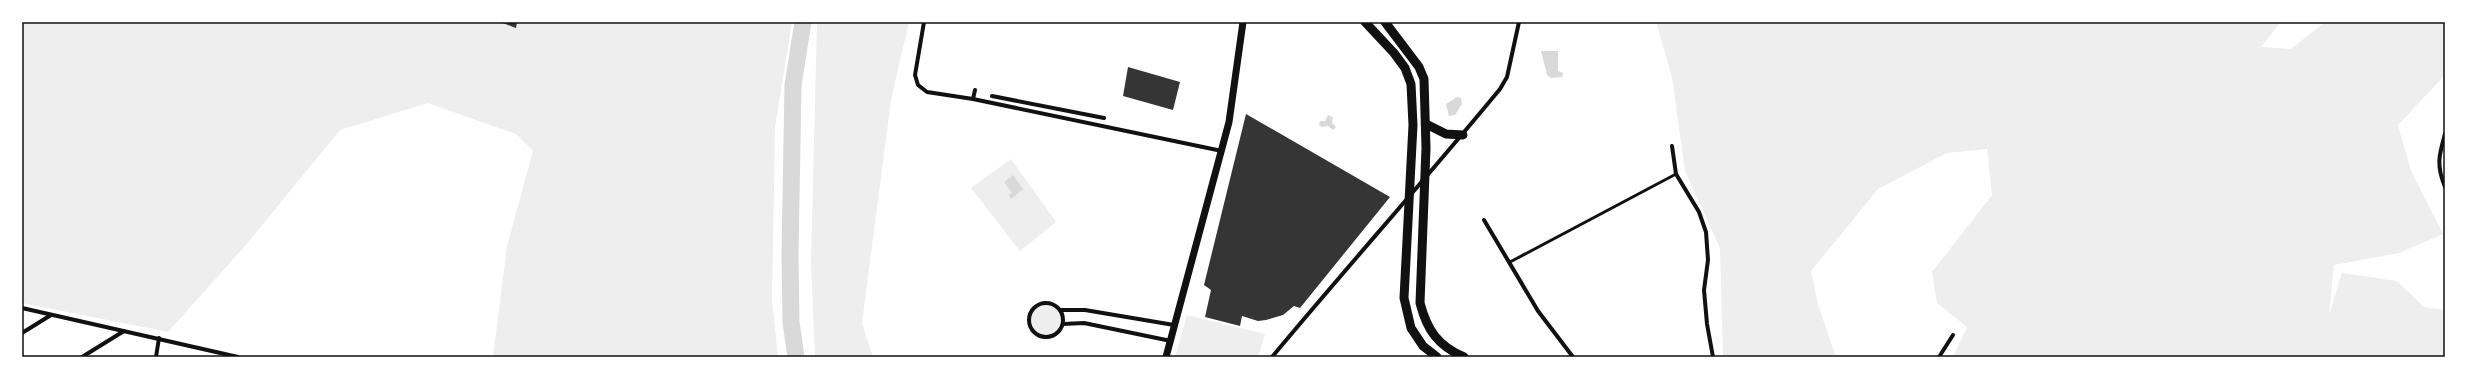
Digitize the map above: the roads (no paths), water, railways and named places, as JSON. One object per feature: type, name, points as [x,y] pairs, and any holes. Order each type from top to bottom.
[{"type":"main road","points":[[1365,22],[1394,53],[1404,68],[1411,84],[1414,111],[1404,298],[1405,313],[1416,337],[1437,357]]},
{"type":"main road","points":[[1385,22],[1419,67],[1424,79],[1426,124],[1420,303],[1424,321],[1435,338],[1445,347],[1464,357]]},
{"type":"main road","points":[[1426,124],[1442,133],[1463,135]]},
{"type":"street","points":[[924,22],[916,66],[918,85],[927,92],[990,102],[1222,151]]},
{"type":"street","points":[[1166,357],[1222,151],[1232,105],[1243,22]]},
{"type":"street","points":[[1272,357],[1332,283],[1424,181],[1505,83],[1519,22]]},
{"type":"street","points":[[973,99],[975,90]]},
{"type":"street","points":[[990,102],[992,94],[1104,118]]},
{"type":"street","points":[[2445,134],[2438,160],[2440,176],[2445,187]]},
{"type":"street","points":[[1672,146],[1676,174],[1699,212],[1706,232],[1708,260],[1704,290],[1707,324],[1713,357]]},
{"type":"street","points":[[1484,220],[1538,312],[1572,357]]},
{"type":"street","points":[[1053,302],[1061,310],[1063,324],[1057,333],[1047,337],[1032,331],[1029,321],[1032,311],[1040,304],[1053,302]]},
{"type":"street","points":[[22,308],[171,340],[238,357]]},
{"type":"street","points":[[1061,310],[1085,310],[1174,326]]},
{"type":"street","points":[[22,333],[51,315]]},
{"type":"street","points":[[1063,324],[1084,322],[1171,341]]},
{"type":"street","points":[[82,357],[124,331]]},
{"type":"street","points":[[1939,357],[1953,335]]},
{"type":"street","points":[[156,357],[159,338]]},
{"type":"lane","points":[[1510,262],[1676,174]]},
{"type":"waterway","points":[[796,357],[791,322],[790,255],[793,85],[803,22]]}]
